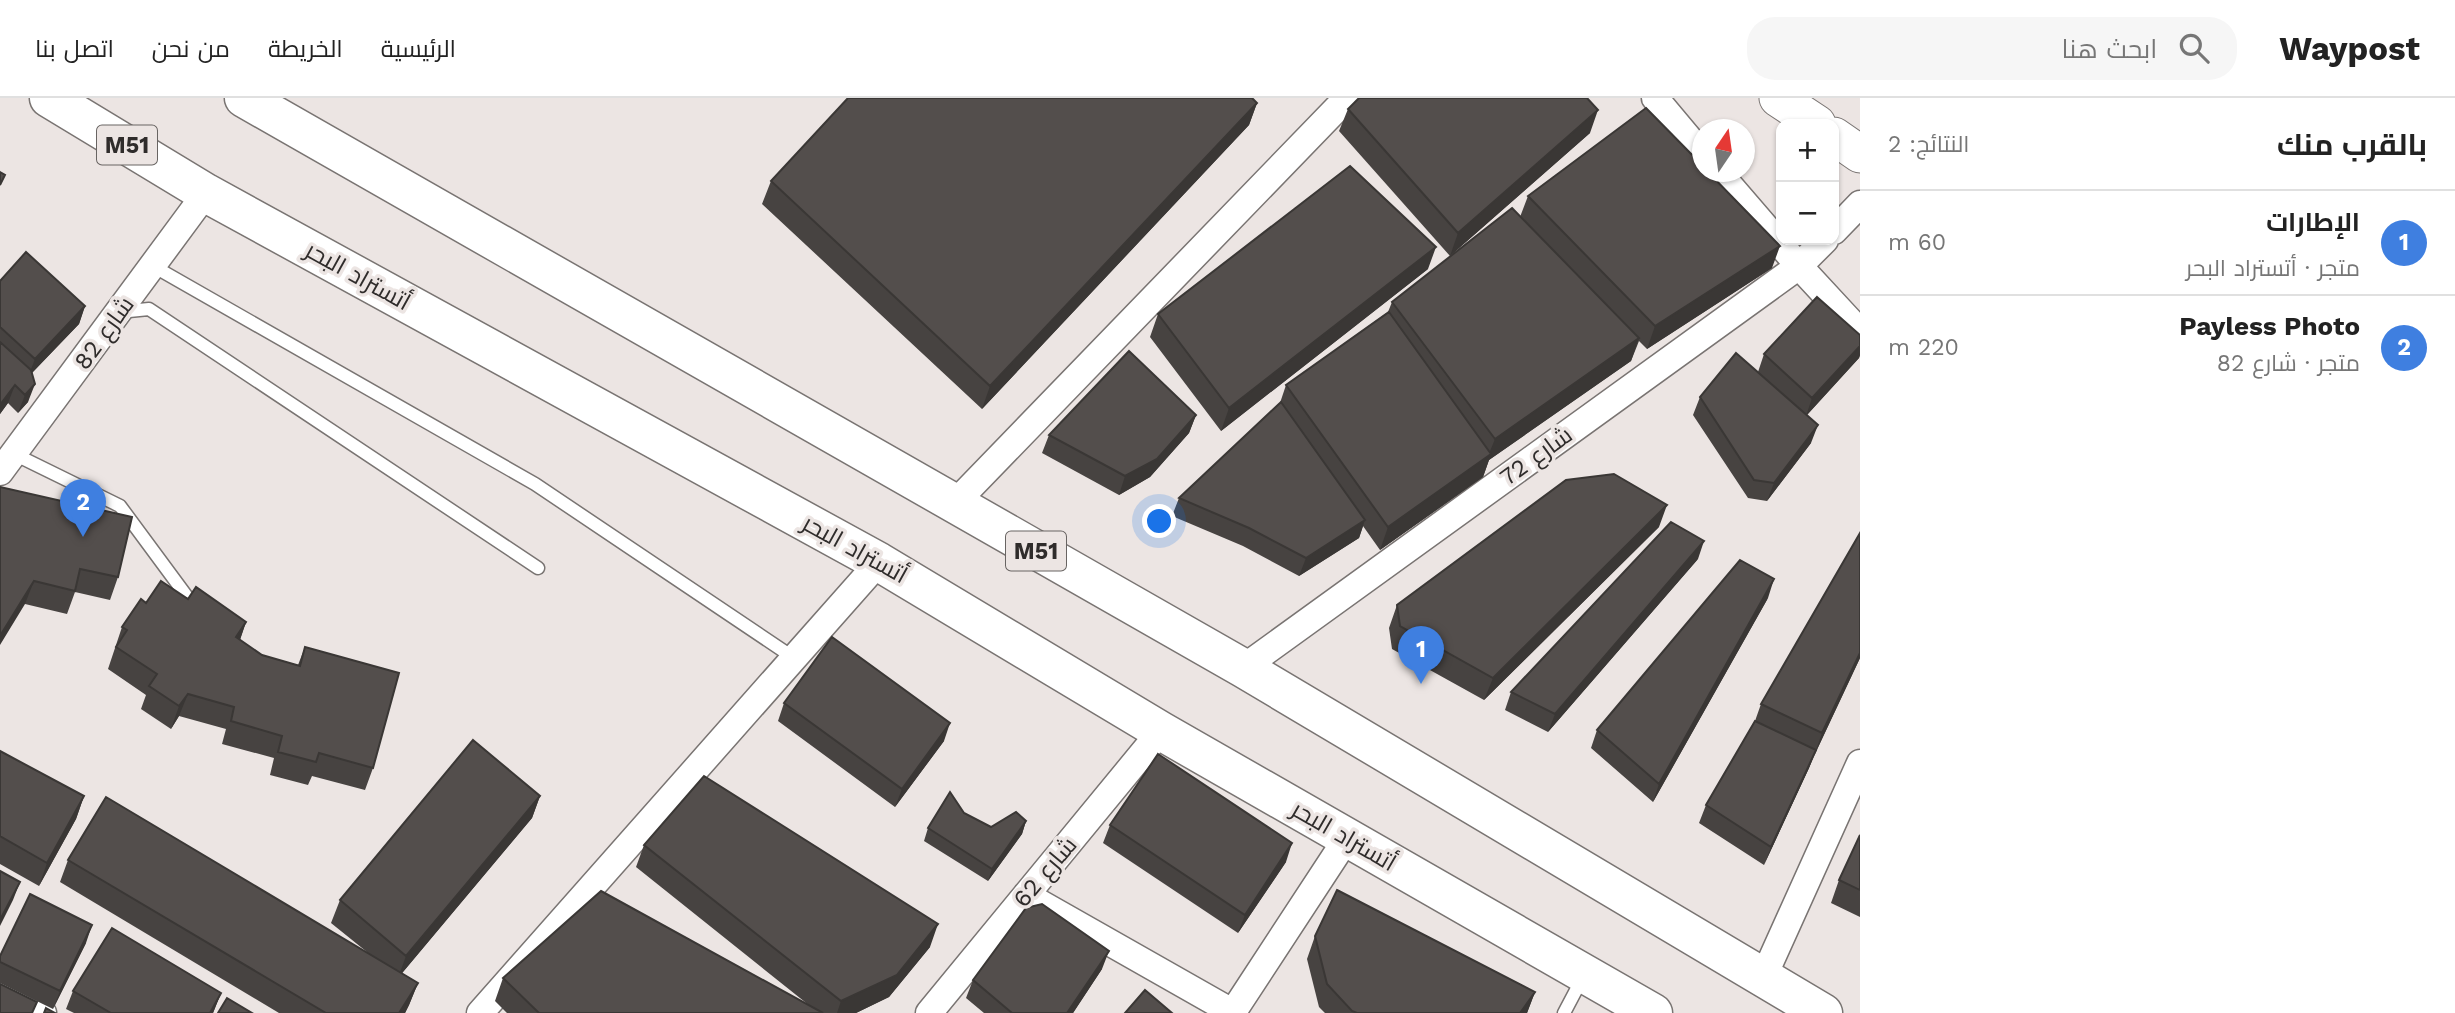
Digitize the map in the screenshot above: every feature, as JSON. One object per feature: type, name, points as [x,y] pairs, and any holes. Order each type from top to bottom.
[{"type":"highway","name":"أتستراد البحر","points":[[49,98],[206,193],[879,562],[1161,731],[1653,1013]]},
{"type":"highway","name":"M51","points":[[244,98],[1243,668],[1823,1013]]},
{"type":"street","points":[[954,505],[1347,98]]},
{"type":"street","points":[[1655,98],[1692,141]]},
{"type":"street","points":[[1778,98],[1810,119]]},
{"type":"street","points":[[1839,139],[1860,154]]},
{"type":"street","points":[[1727,182],[1799,267],[1860,332]]},
{"type":"street","name":"شارع 82","points":[[7,463],[206,193]]},
{"type":"street","points":[[1839,226],[1860,204]]},
{"type":"street","name":"شارع 72","points":[[1243,668],[1799,267],[1820,245]]},
{"type":"street","points":[[480,1013],[879,562]]},
{"type":"street","name":"شارع 62","points":[[929,1013],[1161,731]]},
{"type":"street","points":[[1763,978],[1860,763]]},
{"type":"street","points":[[1026,895],[1233,1013],[1347,838]]},
{"type":"street","points":[[588,889],[611,904]]},
{"type":"street","points":[[0,990],[43,1013]]},
{"type":"lane","points":[[153,266],[535,484],[794,657]]},
{"type":"lane","points":[[119,312],[149,309],[538,568]]},
{"type":"lane","points":[[7,463],[120,506],[188,598]]},
{"type":"lane","points":[[1564,1013],[1585,974]]},
{"type":"building","points":[[848,98],[1252,98],[1257,103],[990,386],[771,181]]},
{"type":"building","points":[[1359,98],[1587,98],[1598,110],[1458,233],[1348,109]]},
{"type":"building","points":[[1646,108],[1692,155],[1692,182],[1718,182],[1776,242],[1776,245],[1780,246],[1655,326],[1528,196]]},
{"type":"building","points":[[1350,166],[1436,247],[1229,408],[1158,314]]},
{"type":"building","points":[[0,172],[5,175],[0,185]]},
{"type":"building","points":[[1512,208],[1639,338],[1495,439],[1392,302]]},
{"type":"building","points":[[26,252],[85,306],[35,359],[0,327],[0,281]]},
{"type":"building","points":[[1817,297],[1860,335],[1860,346],[1812,398],[1764,354]]},
{"type":"building","points":[[1389,312],[1491,454],[1388,527],[1286,385]]},
{"type":"building","points":[[0,342],[31,370],[35,384],[25,395],[15,385],[0,405]]},
{"type":"building","points":[[1129,351],[1196,415],[1157,459],[1125,476],[1049,435]]},
{"type":"building","points":[[1736,353],[1818,425],[1774,483],[1754,480],[1700,397]]},
{"type":"building","points":[[1281,402],[1365,520],[1306,558],[1249,528],[1179,498]]},
{"type":"building","points":[[1614,474],[1667,505],[1493,678],[1400,626],[1397,605],[1566,480]]},
{"type":"building","points":[[0,487],[132,517],[118,577],[80,569],[75,591],[34,581],[0,636]]},
{"type":"building","points":[[1671,522],[1704,541],[1555,714],[1511,692]]},
{"type":"building","points":[[1860,533],[1860,653],[1822,733],[1761,704]]},
{"type":"building","points":[[1740,560],[1774,579],[1659,784],[1597,730]]},
{"type":"building","points":[[161,581],[188,599],[196,587],[246,622],[236,637],[262,655],[300,666],[305,647],[399,673],[373,768],[319,753],[316,762],[278,752],[282,736],[231,721],[234,707],[188,694],[179,706],[149,686],[157,674],[116,647],[127,630],[122,627],[141,599],[146,603]]},
{"type":"building","points":[[832,637],[950,723],[902,789],[784,703]]},
{"type":"building","points":[[1755,721],[1816,750],[1771,847],[1706,805]]},
{"type":"building","points":[[473,740],[540,796],[406,956],[340,900]]},
{"type":"building","points":[[0,751],[84,796],[47,863],[0,836]]},
{"type":"building","points":[[1158,754],[1292,843],[1245,915],[1110,825]]},
{"type":"building","points":[[704,776],[938,924],[897,975],[841,1001],[644,845]]},
{"type":"building","points":[[950,792],[964,813],[991,827],[1016,812],[1026,821],[992,869],[928,828]]},
{"type":"building","points":[[106,797],[418,983],[399,1013],[326,1013],[68,860]]},
{"type":"building","points":[[1860,835],[1860,890],[1839,880]]},
{"type":"building","points":[[0,871],[20,882],[0,920]]},
{"type":"building","points":[[1337,890],[1535,992],[1520,1013],[1352,1011],[1327,984],[1315,936]]},
{"type":"building","points":[[601,891],[823,1013],[539,1013],[503,978]]},
{"type":"building","points":[[30,894],[92,925],[60,991],[0,962],[0,956]]},
{"type":"building","points":[[1042,904],[1109,951],[1067,1013],[1012,1013],[973,980],[1026,908]]},
{"type":"building","points":[[112,928],[221,993],[210,1013],[111,1013],[73,991]]},
{"type":"building","points":[[0,984],[37,1002],[32,1013],[0,1013]]},
{"type":"building","points":[[1145,990],[1172,1013],[1125,1013]]},
{"type":"building","points":[[227,998],[252,1013],[218,1013]]},
{"type":"place","name":"Payless Photo","points":[[83,537]]},
{"type":"place","name":"الإطارات","points":[[1421,684]]}]
